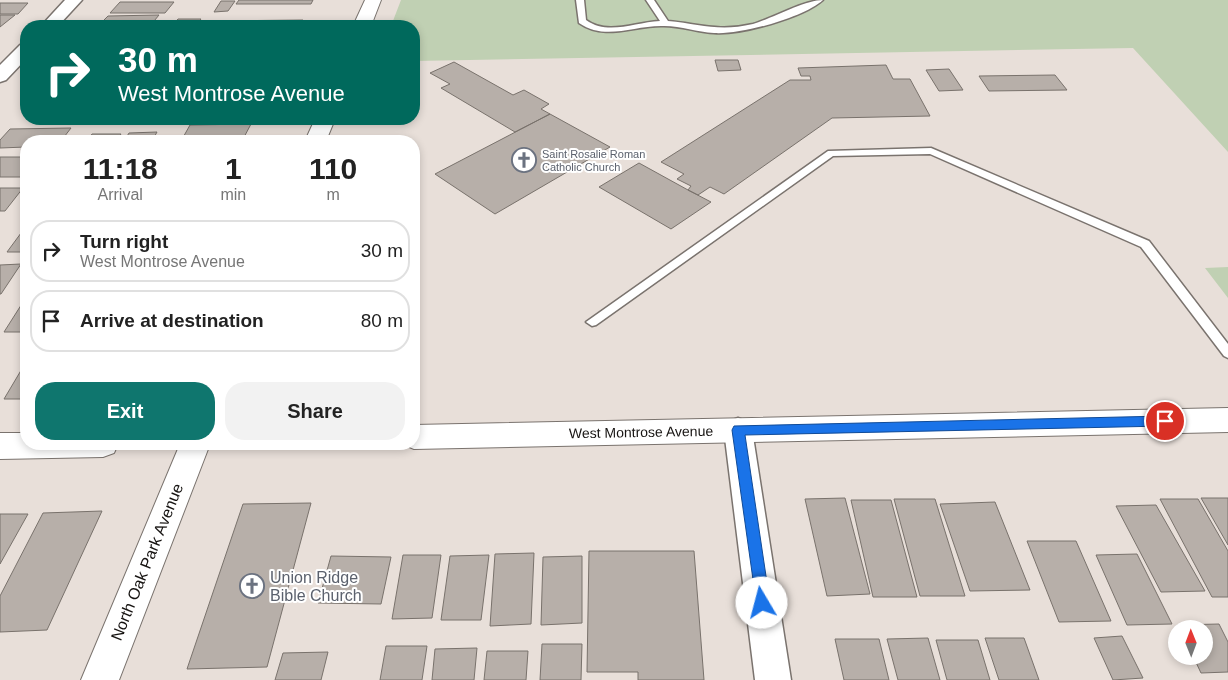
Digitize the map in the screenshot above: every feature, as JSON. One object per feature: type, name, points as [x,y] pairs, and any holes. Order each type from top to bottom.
[{"type":"street","points":[[54,20],[74,0]]},
{"type":"street","points":[[365,20],[373,0]]},
{"type":"street","points":[[0,76],[20,55]]},
{"type":"street","name":"West Montrose Avenue","points":[[420,437],[1228,420]]},
{"type":"street","points":[[738,430],[773,680]]},
{"type":"street","points":[[0,446],[20,446]]},
{"type":"street","name":"North Oak Park Avenue","points":[[100,680],[193,450]]},
{"type":"lane","points":[[580,0],[582,21],[594,28],[612,29],[665,23],[691,28],[732,30],[774,19],[819,0]]},
{"type":"lane","points":[[650,0],[665,23]]},
{"type":"lane","points":[[592,322],[831,153],[931,151],[1145,244],[1228,353]]},
{"type":"green space","points":[[401,0],[1228,0],[1228,152],[1133,48],[420,61],[420,20],[393,20]]},
{"type":"green space","points":[[1228,267],[1228,298],[1205,268]]},
{"type":"building","points":[[239,0],[313,0],[311,4],[236,4]]},
{"type":"building","points":[[221,1],[235,1],[228,11],[214,12]]},
{"type":"building","points":[[120,2],[174,2],[165,13],[110,13]]},
{"type":"building","points":[[0,3],[28,3],[18,14],[0,14]]},
{"type":"building","points":[[0,15],[15,15],[0,27]]},
{"type":"building","points":[[159,15],[155,20],[104,20],[108,16]]},
{"type":"building","points":[[178,19],[201,19],[200,20]]},
{"type":"building","points":[[715,60],[738,60],[741,70],[718,71]]},
{"type":"building","points":[[454,62],[513,95],[524,90],[549,104],[541,109],[550,114],[515,132],[441,88],[450,84],[430,73]]},
{"type":"building","points":[[886,65],[893,79],[910,79],[930,116],[832,118],[724,194],[710,187],[698,195],[688,190],[691,186],[677,179],[684,174],[661,162],[790,80],[811,80],[810,76],[801,76],[798,68]]},
{"type":"building","points":[[949,69],[963,90],[939,91],[926,70]]},
{"type":"building","points":[[1055,75],[1067,90],[989,91],[979,76]]},
{"type":"building","name":"Saint Rosalie Roman Catholic Church","points":[[550,114],[610,147],[495,214],[435,174]]},
{"type":"building","points":[[190,125],[250,125],[245,135],[184,135]]},
{"type":"building","points":[[71,128],[66,135],[20,135],[20,147],[0,148],[0,140],[10,129]]},
{"type":"building","points":[[157,132],[155,135],[128,135],[129,133]]},
{"type":"building","points":[[92,134],[121,134],[120,135]]},
{"type":"building","points":[[0,157],[20,157],[20,177],[0,177]]},
{"type":"building","points":[[639,163],[711,202],[671,229],[599,187]]},
{"type":"building","points":[[0,188],[20,188],[20,192],[5,211],[0,211]]},
{"type":"building","points":[[20,234],[20,252],[7,252]]},
{"type":"building","points":[[20,264],[1,294],[0,294],[0,265]]},
{"type":"building","points":[[20,307],[20,332],[4,332]]},
{"type":"building","points":[[20,372],[20,399],[4,399]]},
{"type":"building","points":[[845,498],[870,594],[827,596],[805,499]]},
{"type":"building","points":[[1201,498],[1228,498],[1228,545]]},
{"type":"building","points":[[894,499],[935,499],[965,596],[920,596]]},
{"type":"building","points":[[1160,499],[1198,499],[1228,551],[1228,597],[1212,597]]},
{"type":"building","points":[[851,500],[891,500],[917,597],[873,597]]},
{"type":"building","points":[[995,502],[1030,590],[970,591],[940,504]]},
{"type":"building","name":"Union Ridge Bible Church","points":[[311,503],[267,667],[187,669],[243,504]]},
{"type":"building","points":[[1156,505],[1205,591],[1161,592],[1116,506]]},
{"type":"building","points":[[102,511],[47,630],[0,632],[0,596],[43,513]]},
{"type":"building","points":[[0,514],[28,514],[0,564]]},
{"type":"building","points":[[1027,541],[1076,541],[1111,621],[1059,622]]},
{"type":"building","points":[[589,551],[694,551],[704,680],[638,680],[638,672],[587,672]]},
{"type":"building","points":[[534,553],[531,624],[490,626],[495,554]]},
{"type":"building","points":[[1137,554],[1170,620],[1168,620],[1168,624],[1127,625],[1096,555]]},
{"type":"building","points":[[403,555],[441,555],[432,618],[392,619]]},
{"type":"building","points":[[489,555],[481,620],[441,620],[450,556]]},
{"type":"building","points":[[331,556],[391,557],[381,604],[318,603]]},
{"type":"building","points":[[582,556],[582,623],[541,625],[543,557]]},
{"type":"building","points":[[1213,624],[1219,624],[1228,642],[1228,672],[1201,673],[1197,665],[1213,665]]},
{"type":"building","points":[[1122,636],[1143,678],[1113,680],[1094,638]]},
{"type":"building","points":[[928,638],[940,680],[898,680],[887,639]]},
{"type":"building","points":[[985,638],[1024,638],[1039,680],[999,680]]},
{"type":"building","points":[[835,639],[879,639],[889,680],[844,680]]},
{"type":"building","points":[[936,640],[978,640],[990,680],[947,680]]},
{"type":"building","points":[[542,644],[582,644],[581,680],[540,680]]},
{"type":"building","points":[[386,646],[427,646],[422,680],[380,680]]},
{"type":"building","points":[[477,648],[474,680],[432,680],[435,649]]},
{"type":"building","points":[[487,651],[528,651],[526,680],[484,680]]},
{"type":"building","points":[[328,652],[321,680],[275,680],[283,653]]},
{"type":"place","name":"Saint Rosalie Roman Catholic Church","points":[[524,160]]},
{"type":"place","name":"Union Ridge Bible Church","points":[[252,586]]},
{"type":"route","points":[[762,603],[738,430],[1165,421]]}]
